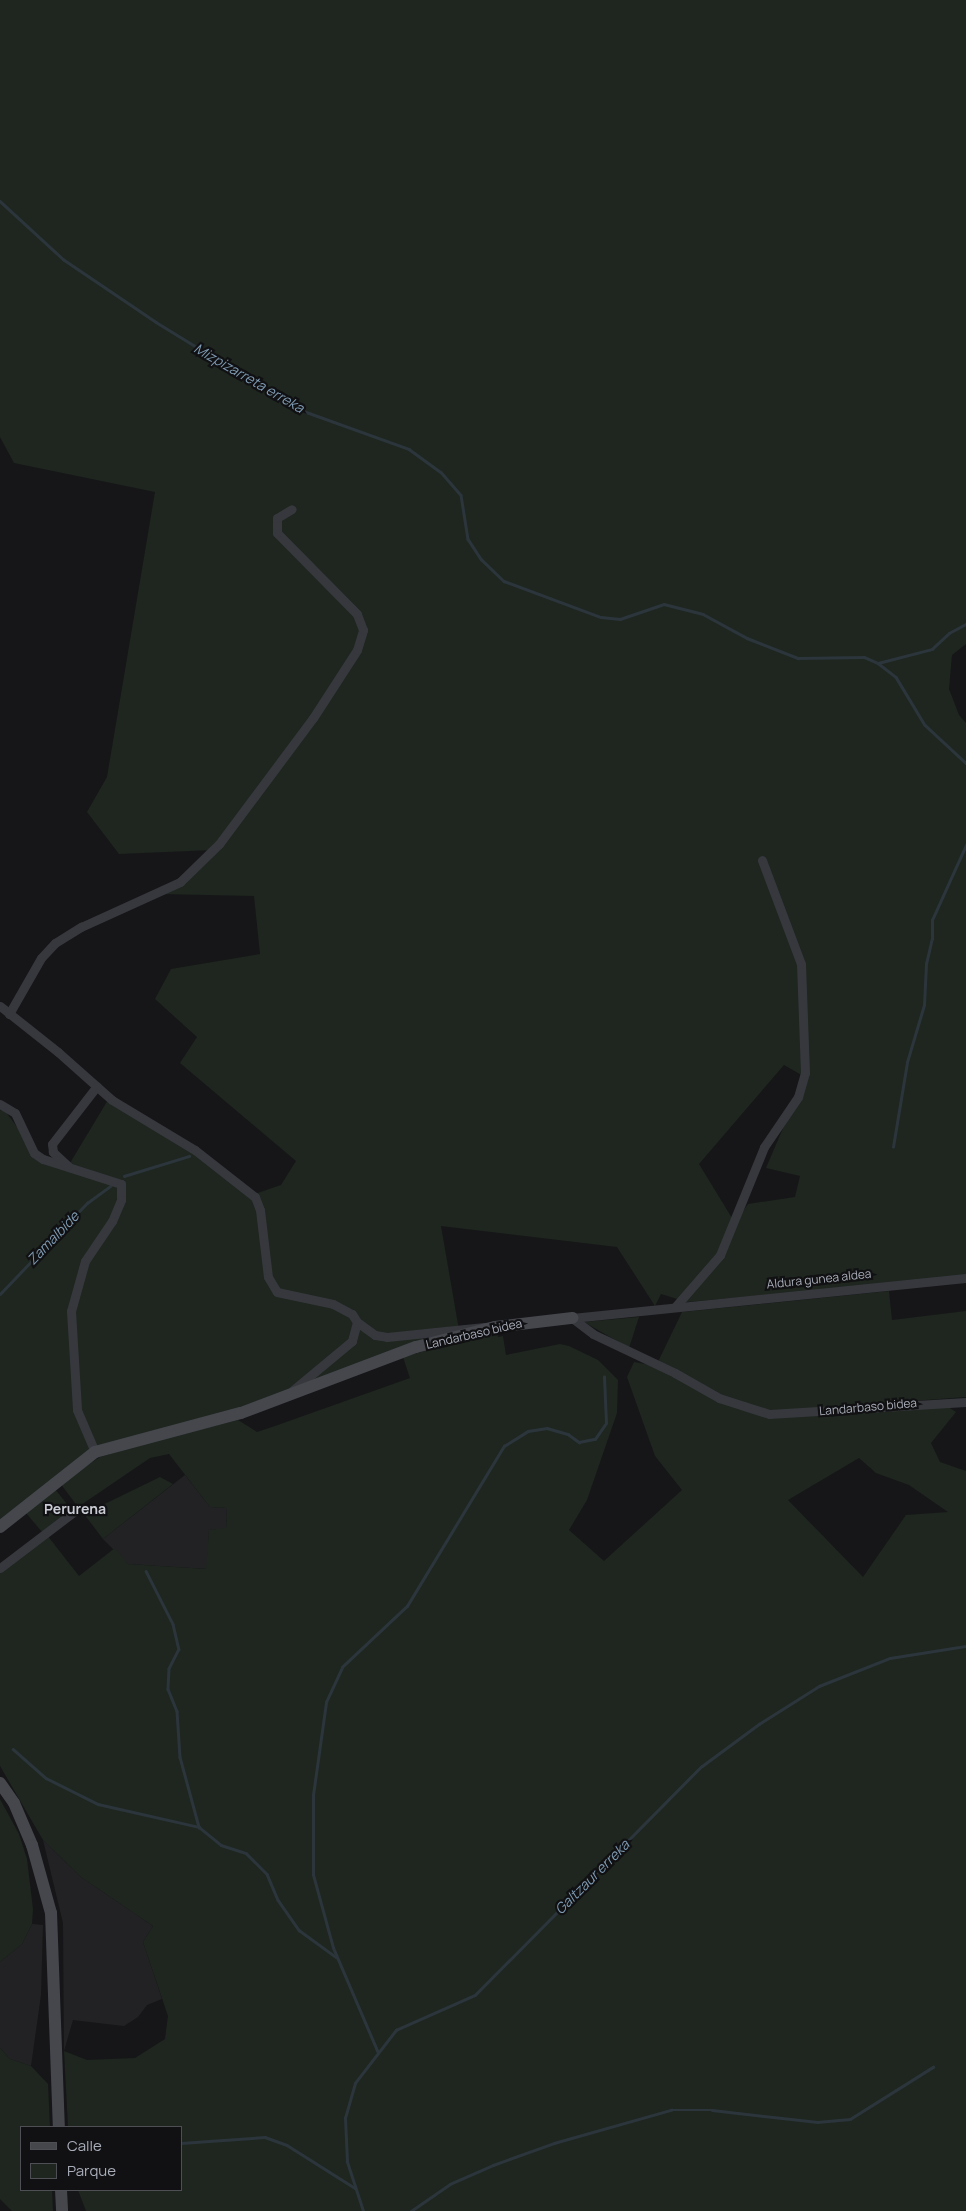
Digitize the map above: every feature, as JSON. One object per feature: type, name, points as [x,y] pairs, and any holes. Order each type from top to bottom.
[{"type":"street","points":[[9,1014],[41,958],[55,943],[81,927],[180,882],[204,860],[283,760],[357,650],[363,630],[357,614],[276,533],[277,518],[292,509]]},
{"type":"street","points":[[675,1307],[720,1255],[764,1147],[798,1097],[805,1073],[801,964],[762,860]]},
{"type":"street","points":[[0,1006],[112,1100],[194,1150],[256,1197],[260,1210],[268,1277],[277,1292],[333,1304],[352,1314],[357,1322],[375,1335],[387,1337],[456,1327],[495,1327]]},
{"type":"street","points":[[70,1168],[53,1152],[52,1144],[96,1086]]},
{"type":"street","points":[[0,1104],[15,1113],[34,1153],[70,1168],[115,1180],[121,1184],[122,1190],[112,1221],[85,1261],[71,1311],[77,1410],[95,1452]]},
{"type":"street","name":"Aldura gunea aldea","points":[[572,1318],[966,1278]]},
{"type":"street","name":"Landarbaso bidea","points":[[0,1527],[95,1452],[202,1425],[274,1401],[416,1347],[495,1327],[572,1318],[593,1334],[675,1373],[719,1398],[769,1414],[966,1402]]},
{"type":"street","points":[[274,1401],[342,1352],[352,1341],[357,1322]]},
{"type":"street","points":[[0,1568],[83,1508]]},
{"type":"street","points":[[0,1783],[14,1803],[32,1845],[51,1913],[59,2126]]},
{"type":"street","points":[[61,2191],[62,2211]]},
{"type":"shaded area","points":[[185,1475],[210,1507],[227,1508],[226,1529],[209,1530],[207,1569],[128,1564],[103,1539]]},
{"type":"shaded area","points":[[43,1840],[81,1877],[153,1926],[143,1942],[162,1999],[147,2005],[138,2017],[124,2026],[73,2020],[64,2051],[63,1923]]},
{"type":"shaded area","points":[[32,1924],[43,1925],[41,1995],[31,2066],[10,2059],[0,2048],[0,1962],[22,1944]]},
{"type":"green space","points":[[0,0],[966,0],[966,644],[952,655],[949,689],[959,715],[966,723],[966,1277],[687,1302],[661,1294],[655,1306],[617,1247],[441,1226],[459,1330],[244,1408],[85,1453],[0,1521],[0,1110],[5,1111],[39,1156],[67,1168],[111,1095],[252,1195],[281,1185],[296,1161],[180,1063],[197,1037],[155,999],[171,969],[260,954],[254,896],[159,894],[213,850],[119,854],[87,812],[107,777],[155,492],[14,463],[0,437]],"holes":[[[784,1065],[805,1077],[766,1168],[800,1176],[795,1197],[748,1204],[735,1223],[699,1164]]]},
{"type":"green space","points":[[889,1291],[892,1320],[966,1311],[966,1397],[899,1402],[945,1405],[956,1412],[931,1443],[940,1462],[966,1471],[966,2211],[86,2211],[78,2191],[182,2191],[182,2126],[68,2126],[64,2051],[87,2060],[135,2058],[165,2039],[168,2016],[143,1942],[153,1926],[81,1877],[43,1840],[0,1766],[0,1571],[47,1535],[79,1576],[115,1548],[128,1564],[206,1569],[209,1530],[226,1528],[227,1508],[210,1507],[169,1454],[150,1458],[78,1507],[60,1483],[100,1457],[139,1445],[238,1420],[257,1432],[275,1426],[410,1378],[403,1357],[497,1331],[498,1337],[503,1336],[506,1355],[560,1344],[569,1346],[598,1360],[618,1380],[617,1413],[587,1500],[569,1530],[604,1561],[682,1490],[655,1456],[627,1377],[634,1362],[656,1366],[682,1312]],"holes":[[[859,1458],[876,1473],[909,1485],[948,1512],[906,1515],[863,1577],[788,1500]]]},
{"type":"green space","points":[[639,1317],[629,1348],[584,1322]]},
{"type":"green space","points":[[160,1477],[173,1484],[103,1539],[84,1514]]},
{"type":"green space","points":[[55,1489],[71,1509],[42,1532],[26,1513]]},
{"type":"green space","points":[[0,1799],[19,1834],[27,1859],[33,1909],[32,1924],[22,1944],[0,1962]]},
{"type":"green space","points":[[0,2048],[10,2059],[31,2066],[48,2084],[50,2126],[20,2126],[20,2191],[52,2191],[53,2211],[12,2211],[0,2199]]},
{"type":"waterway","name":"Mizpizarreta erreka","points":[[0,201],[63,259],[156,322],[298,409],[409,449],[441,472],[461,495],[468,539],[481,559],[504,581],[601,617],[620,619],[664,604],[703,614],[747,638],[798,658],[864,657],[878,663],[896,677],[925,725],[966,763]]},
{"type":"waterway","points":[[878,663],[932,649],[949,633],[966,624]]},
{"type":"waterway","points":[[893,1147],[907,1062],[924,1005],[926,964],[932,939],[932,920],[966,845]]},
{"type":"waterway","name":"Zamalbide","points":[[124,1176],[189,1156]]},
{"type":"waterway","name":"Zamalbide","points":[[0,1294],[87,1203],[110,1186]]},
{"type":"waterway","points":[[378,2053],[333,1948],[313,1875],[313,1795],[326,1702],[342,1667],[407,1606],[504,1446],[528,1431],[547,1428],[568,1434],[579,1442],[595,1439],[606,1423],[604,1377]]},
{"type":"waterway","points":[[146,1571],[173,1624],[179,1649],[169,1669],[168,1689],[177,1711],[180,1757],[199,1827]]},
{"type":"waterway","name":"Galtzaur erreka","points":[[363,2211],[347,2162],[345,2118],[355,2083],[396,2030],[475,1995],[702,1766],[759,1724],[819,1686],[890,1658],[966,1646]]},
{"type":"waterway","points":[[13,1749],[46,1778],[98,1804],[199,1827],[221,1845],[246,1853],[267,1874],[278,1900],[299,1930],[336,1957]]},
{"type":"waterway","points":[[411,2211],[450,2184],[493,2165],[554,2143],[671,2110],[712,2110],[817,2122],[850,2119],[933,2067]]},
{"type":"waterway","points":[[182,2143],[265,2137],[287,2145],[355,2188]]},
{"type":"district","name":"Perurena","points":[[75,1509]]}]
